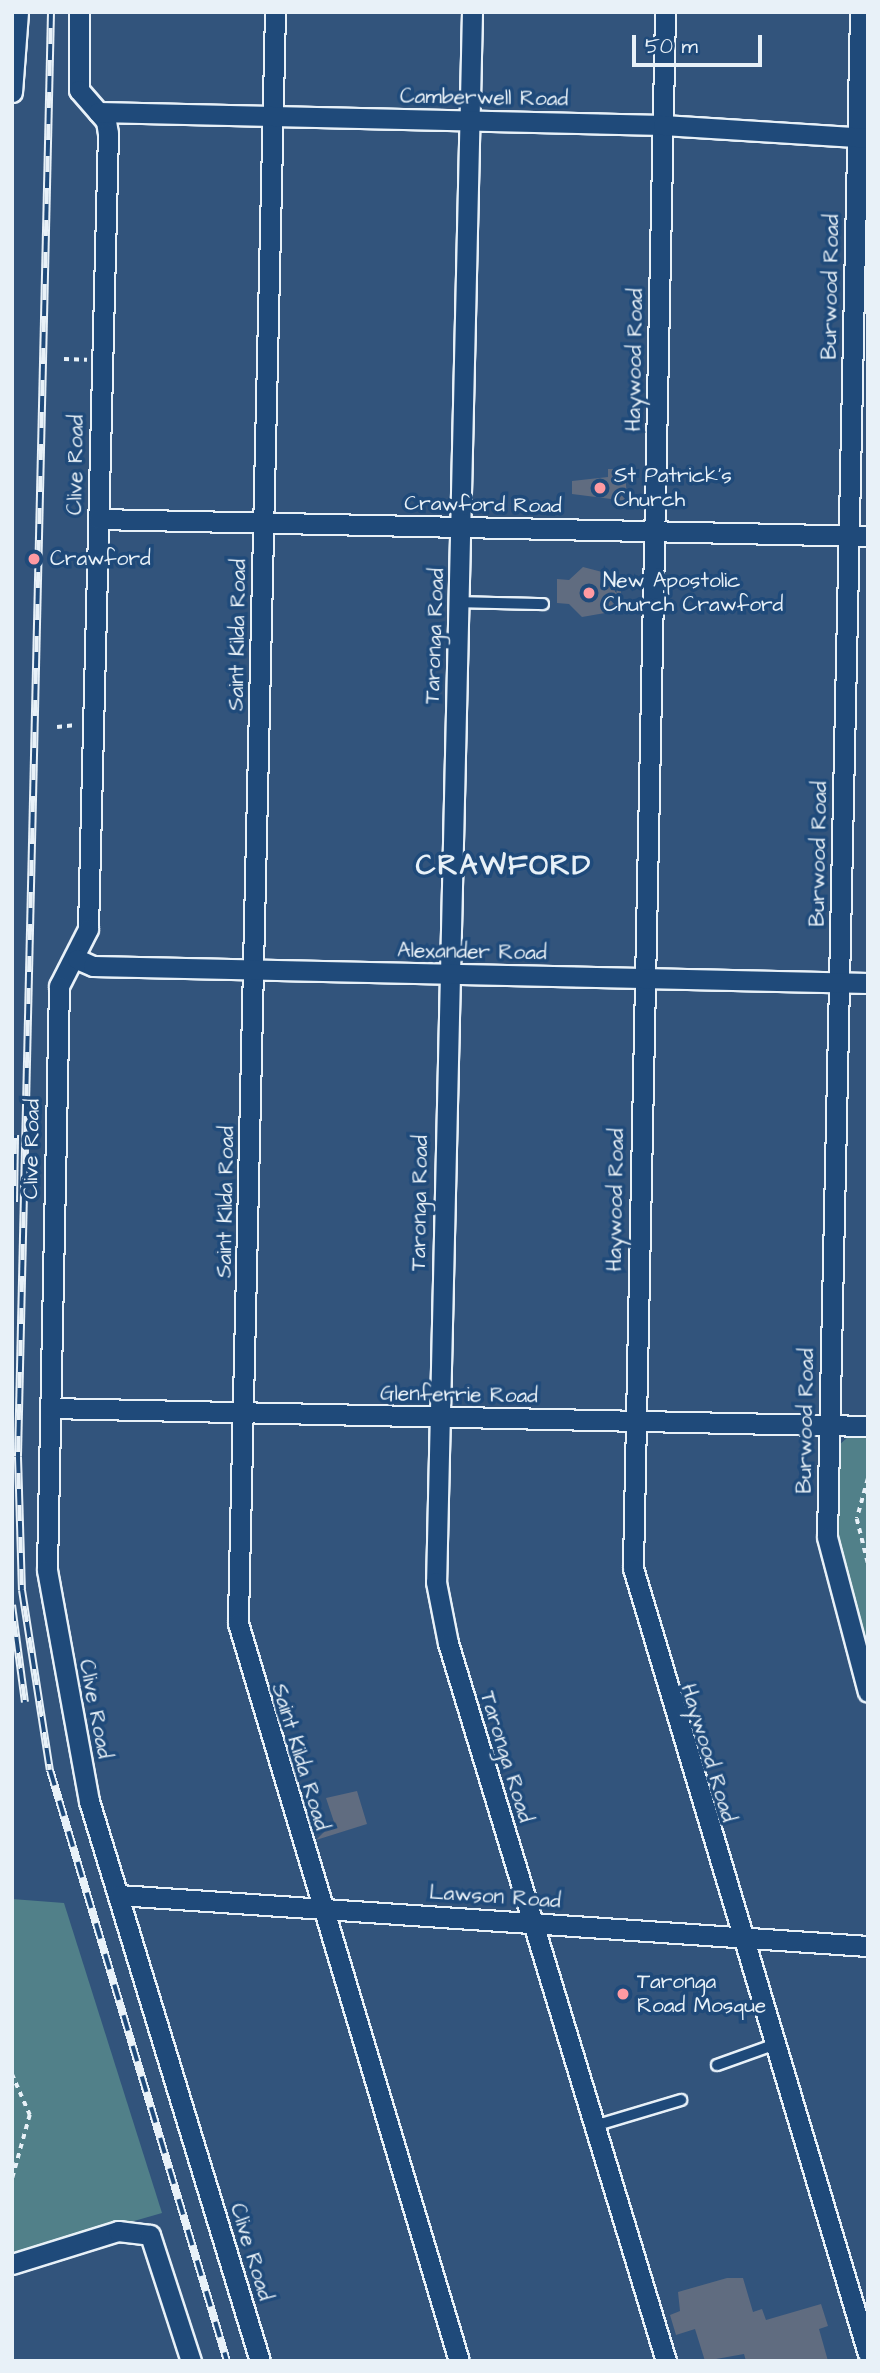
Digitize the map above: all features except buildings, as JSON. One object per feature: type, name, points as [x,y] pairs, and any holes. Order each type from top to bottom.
[{"type":"street","points":[[12,92],[18,12]]},
{"type":"street","name":"Clive Road","points":[[79,12],[79,90],[99,113],[108,133],[88,929],[77,959],[59,986],[49,1587],[89,1801],[260,2361]]},
{"type":"street","name":"Saint Kilda Road","points":[[275,12],[239,1633],[459,2361]]},
{"type":"street","name":"Taronga Road","points":[[472,12],[448,974],[439,1417],[439,1609],[666,2361]]},
{"type":"street","name":"Haywood Road","points":[[665,12],[634,1421],[637,1593],[868,2354]]},
{"type":"street","name":"Burwood Road","points":[[860,12],[863,137],[858,536],[839,982],[828,1549],[868,1692]]},
{"type":"street","name":"Camberwell Road","points":[[99,113],[663,125],[863,137]]},
{"type":"street","name":"Crawford Road","points":[[98,519],[858,536]]},
{"type":"street","name":"Alexander Road","points":[[77,959],[93,966],[868,983]]},
{"type":"street","name":"Glenferrie Road","points":[[50,1408],[868,1426]]},
{"type":"street","name":"Lawson Road","points":[[118,1895],[868,1946]]},
{"type":"street","points":[[12,2263],[118,2231],[150,2235],[191,2361]]},
{"type":"lane","points":[[459,602],[543,604]]},
{"type":"lane","points":[[717,2065],[773,2045]]},
{"type":"lane","points":[[594,2126],[681,2100]]},
{"type":"path","points":[[64,359],[73,360]]},
{"type":"path","points":[[57,727],[65,727]]},
{"type":"path","points":[[868,1479],[857,1519],[868,1563]]},
{"type":"path","points":[[12,2074],[30,2115],[12,2180]]},
{"type":"green space","points":[[868,1434],[868,1664],[835,1548],[837,1447],[850,1435]]},
{"type":"green space","points":[[12,1899],[64,1903],[162,2213],[12,2256]]},
{"type":"railway","points":[[51,12],[18,1457],[22,1590],[50,1770],[227,2361]]},
{"type":"railway","points":[[14,1202],[15,1135]]},
{"type":"railway","points":[[12,1605],[25,1702]]},
{"type":"place","name":"St Patrick's Church","points":[[600,488]]},
{"type":"place","name":"Crawford","points":[[34,559]]},
{"type":"place","name":"New Apostolic Church Crawford","points":[[589,593]]},
{"type":"place","name":"Taronga Road Mosque","points":[[623,1994]]},
{"type":"district","name":"CRAWFORD","points":[[504,866]]}]
